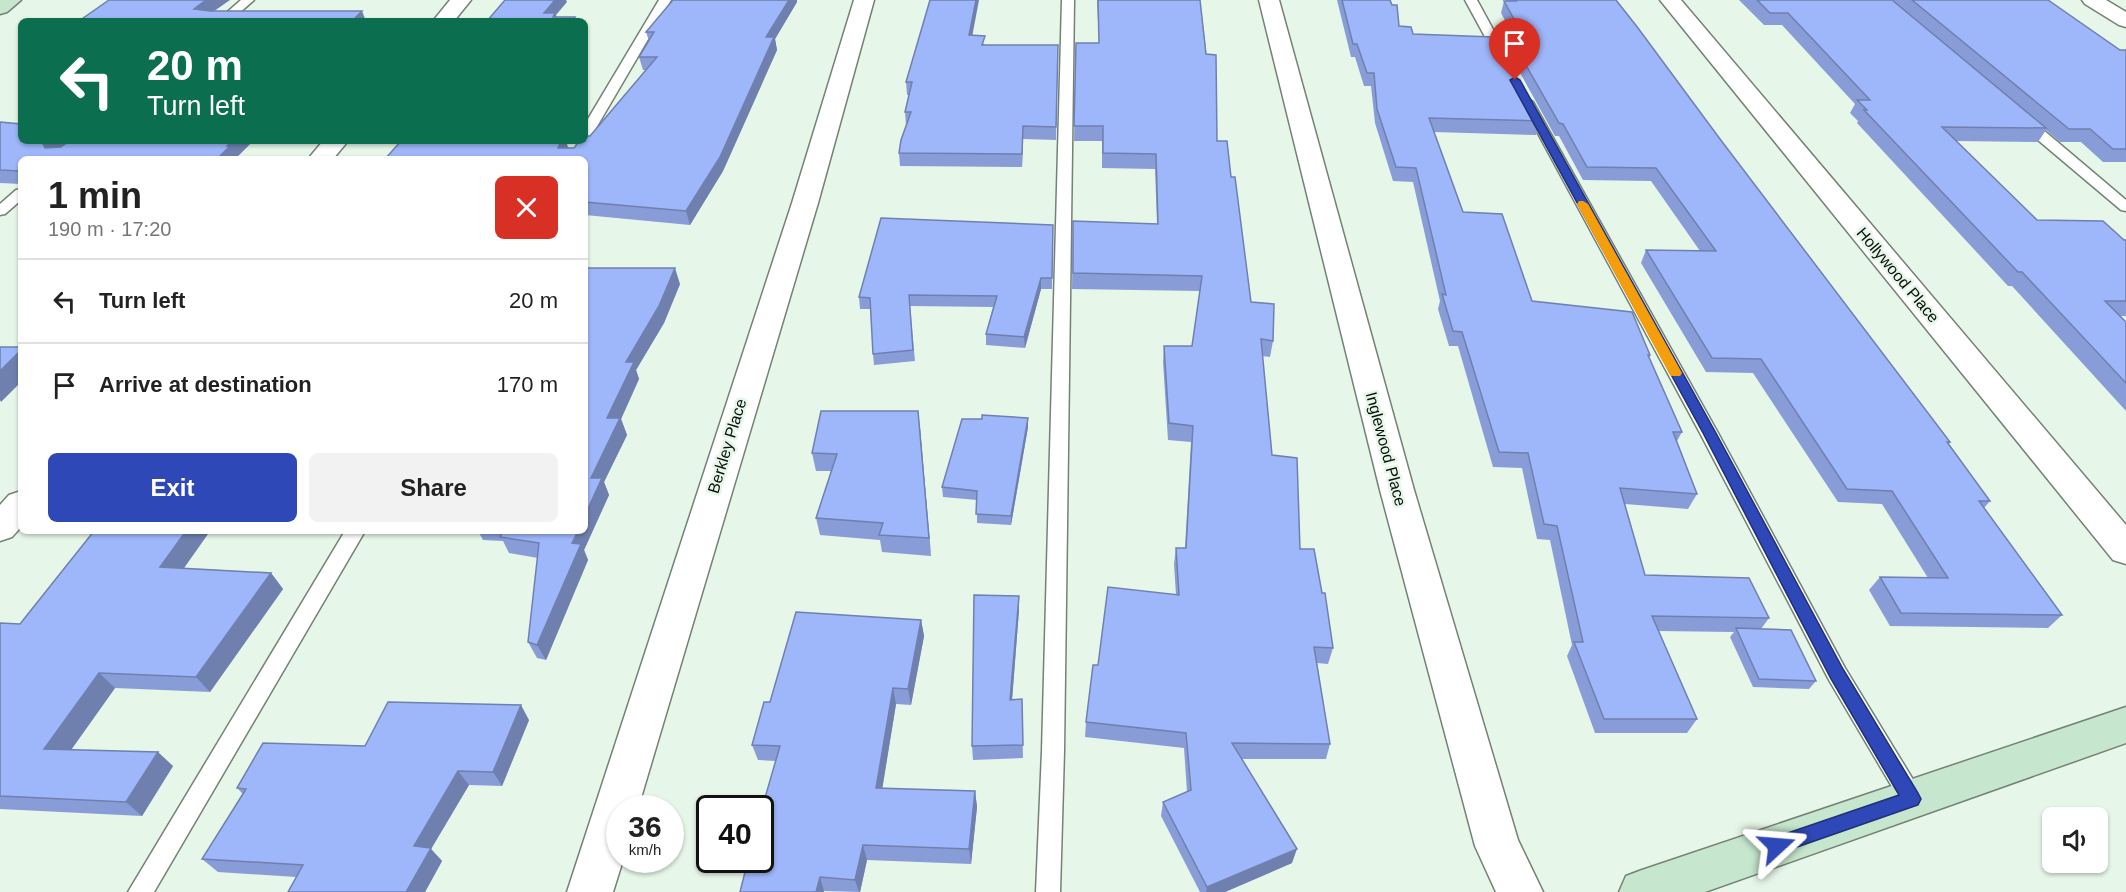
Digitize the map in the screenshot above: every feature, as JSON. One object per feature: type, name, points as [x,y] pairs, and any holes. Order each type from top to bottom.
[{"type":"street","points":[[0,8],[11,0]]},
{"type":"street","points":[[446,18],[461,0]]},
{"type":"street","name":"Berkley Place","points":[[590,892],[804,203],[864,0]]},
{"type":"street","name":"Inglewood Place","points":[[1269,0],[1394,478],[1497,846],[1520,892]]},
{"type":"street","name":"Hollywood Place","points":[[1670,0],[2126,550]]},
{"type":"street","points":[[2092,0],[2126,21]]},
{"type":"street","points":[[323,156],[333,144]]},
{"type":"street","points":[[0,528],[18,507]]},
{"type":"street","points":[[1642,892],[2126,725]]},
{"type":"lane","points":[[227,18],[248,0]]},
{"type":"lane","points":[[588,130],[665,0]]},
{"type":"lane","points":[[1048,892],[1053,751],[1068,0]]},
{"type":"lane","points":[[1471,0],[1510,70]]},
{"type":"lane","points":[[1521,90],[1709,433],[1837,674],[1912,799]]},
{"type":"lane","points":[[2017,115],[2126,207]]},
{"type":"lane","points":[[0,211],[18,196]]},
{"type":"lane","points":[[140,892],[353,534]]},
{"type":"building","points":[[109,0],[206,0],[194,9],[210,11],[362,11],[355,18],[83,18]]},
{"type":"building","points":[[505,0],[555,0],[544,13],[555,13],[553,17],[575,17],[574,18],[490,18]]},
{"type":"building","points":[[673,0],[789,0],[766,37],[774,37],[720,157],[686,211],[588,202],[588,156],[388,156],[398,144],[560,144],[558,148],[574,148],[577,144],[588,144],[588,136],[657,57],[639,57],[654,32],[646,32]]},
{"type":"building","points":[[930,0],[976,0],[969,35],[985,36],[982,45],[1058,45],[1056,127],[1023,126],[1022,154],[899,153],[911,112],[905,112],[912,82],[906,82]]},
{"type":"building","points":[[1098,0],[1200,0],[1206,54],[1216,55],[1217,141],[1227,141],[1231,177],[1235,177],[1251,302],[1274,304],[1273,341],[1261,339],[1272,455],[1297,458],[1300,549],[1314,549],[1322,593],[1325,593],[1333,648],[1314,647],[1330,744],[1232,743],[1297,849],[1207,887],[1163,802],[1191,790],[1186,733],[1086,722],[1093,665],[1098,665],[1108,587],[1179,595],[1176,548],[1186,548],[1193,426],[1169,423],[1164,346],[1192,346],[1202,276],[1073,273],[1073,221],[1158,224],[1156,154],[1103,153],[1103,126],[1074,126],[1076,43],[1099,43]]},
{"type":"building","points":[[1342,0],[1390,0],[1392,5],[1397,5],[1399,26],[1411,27],[1413,34],[1493,37],[1540,121],[1429,118],[1463,212],[1502,214],[1532,301],[1632,312],[1682,432],[1673,432],[1697,494],[1620,488],[1645,575],[1749,578],[1769,618],[1652,616],[1697,719],[1604,719],[1574,642],[1583,642],[1557,526],[1544,524],[1528,453],[1499,452],[1462,332],[1453,331],[1442,294],[1446,295],[1416,168],[1396,167],[1377,109],[1374,73],[1367,73],[1357,44],[1353,44]]},
{"type":"building","points":[[1616,0],[1950,442],[1947,442],[1990,501],[1979,501],[2062,615],[1901,613],[1880,577],[1948,578],[1892,491],[1847,489],[1761,359],[1712,358],[1646,250],[1716,251],[1656,168],[1587,167],[1511,39],[1525,39],[1504,1]]},
{"type":"building","points":[[1757,0],[1892,0],[2046,128],[1942,127],[2037,220],[2103,221],[2126,240],[2126,301],[2105,301],[2126,322],[2126,383],[2022,272],[2018,272],[1864,110],[1867,110],[1857,100],[1870,100],[1788,13],[1770,13]]},
{"type":"building","points":[[1912,0],[2048,0],[2120,50],[2126,50],[2126,149],[2113,149],[2090,129],[2069,129]]},
{"type":"building","points":[[0,122],[18,124],[18,144],[43,144],[45,148],[61,147],[65,144],[229,144],[227,146],[230,146],[220,156],[18,156],[18,171],[0,170]]},
{"type":"building","points":[[881,218],[1053,225],[1052,278],[1041,278],[1024,337],[986,334],[997,296],[909,295],[913,350],[873,354],[870,298],[859,297]]},
{"type":"building","points":[[588,268],[675,268],[659,306],[626,362],[634,362],[607,418],[620,418],[591,478],[602,478],[588,508]]},
{"type":"building","points":[[0,347],[18,347],[18,353],[0,371]]},
{"type":"building","points":[[821,411],[918,411],[929,538],[879,535],[883,523],[816,518],[837,454],[812,453]]},
{"type":"building","points":[[982,415],[1028,418],[1011,516],[976,514],[977,491],[942,487],[962,419],[982,419]]},
{"type":"building","points":[[92,534],[184,534],[160,567],[271,573],[196,677],[99,673],[44,749],[158,752],[126,802],[0,796],[0,623],[20,624]]},
{"type":"building","points":[[502,534],[576,534],[572,543],[581,544],[537,645],[528,642],[539,543],[500,537]]},
{"type":"building","points":[[974,595],[1019,596],[1010,700],[1022,699],[1023,745],[972,746]]},
{"type":"building","points":[[796,612],[921,620],[908,689],[893,688],[876,788],[975,791],[969,849],[863,845],[855,880],[820,877],[816,892],[740,892],[745,873],[774,873],[774,795],[766,795],[780,746],[752,745],[764,702],[770,702]]},
{"type":"building","points":[[1736,628],[1791,630],[1816,681],[1759,679]]},
{"type":"building","points":[[388,702],[521,705],[493,772],[458,771],[414,846],[431,848],[406,892],[288,892],[303,865],[202,859],[246,789],[237,788],[263,743],[365,746]]},
{"type":"slow traffic","points":[[1583,204],[1676,373]]},
{"type":"route","points":[[1515,80],[1709,433],[1837,674],[1912,799],[1777,846]]}]
